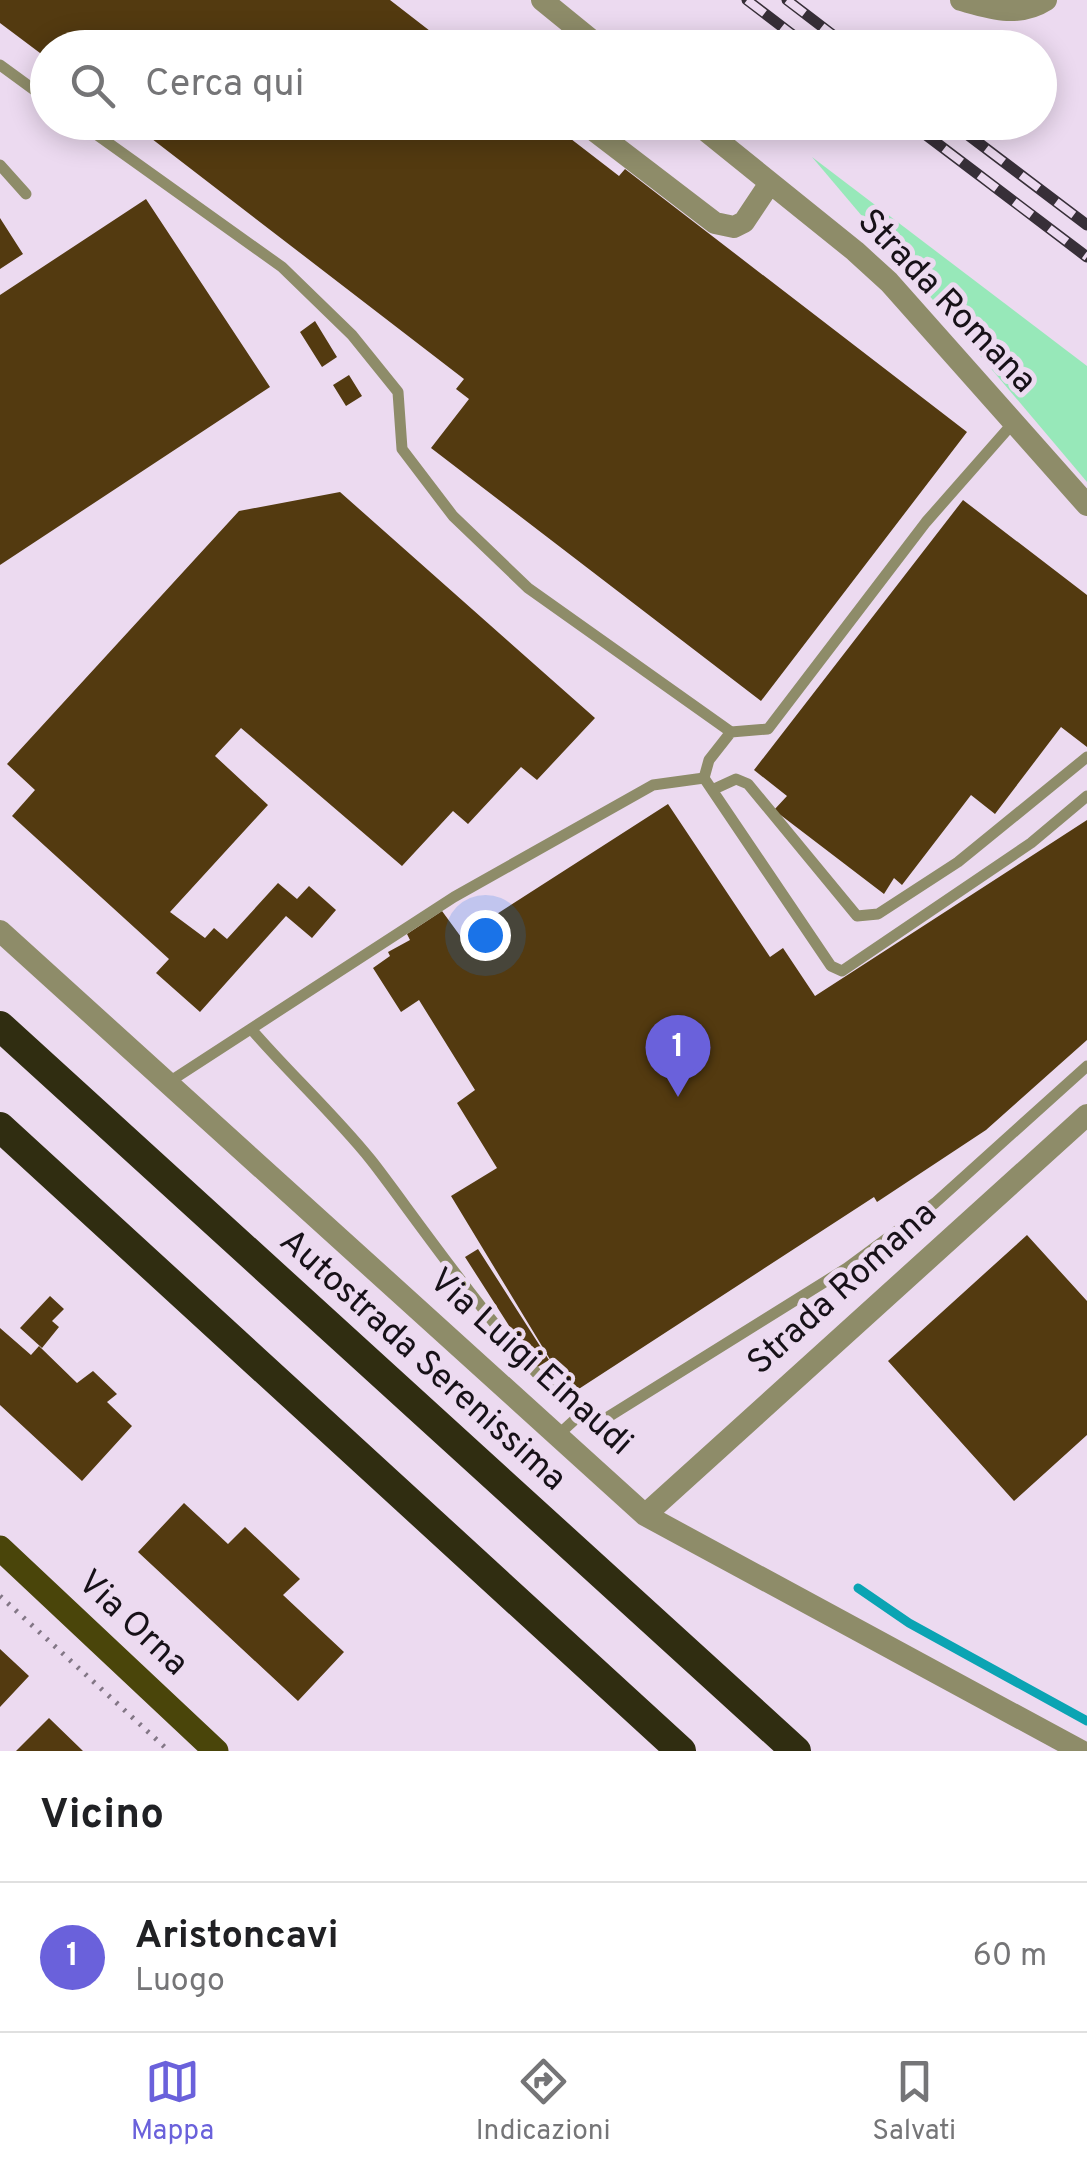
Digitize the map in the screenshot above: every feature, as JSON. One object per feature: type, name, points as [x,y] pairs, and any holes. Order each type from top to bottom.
[{"type":"highway","name":"Autostrada Serenissima","points":[[0,1026],[796,1751]]},
{"type":"highway","points":[[0,1127],[681,1751]]},
{"type":"main road","name":"Via Orna","points":[[0,1548],[216,1751]]},
{"type":"street","points":[[542,0],[579,30]]},
{"type":"street","points":[[961,0],[1002,12],[1034,8],[1046,0]]},
{"type":"street","points":[[606,140],[724,227],[744,222],[770,183]]},
{"type":"street","name":"Strada Romana","points":[[716,140],[889,282],[1087,505]]},
{"type":"street","name":"Via Luigi Einaudi","points":[[0,931],[645,1515],[1080,1751]]},
{"type":"street","name":"Strada Romana","points":[[645,1515],[1087,1115]]},
{"type":"lane","points":[[0,65],[30,87]]},
{"type":"lane","points":[[104,140],[282,267],[352,335],[398,392],[402,449],[453,516],[528,588],[731,732],[768,729],[926,522],[1014,422]]},
{"type":"lane","points":[[0,165],[26,194]]},
{"type":"lane","points":[[731,732],[709,760],[704,778],[831,966],[842,971],[1031,843],[1087,796]]},
{"type":"lane","points":[[712,790],[736,779],[748,784],[857,916],[878,914],[958,862],[1087,757]]},
{"type":"lane","points":[[169,1082],[454,897],[653,785],[704,778]]},
{"type":"lane","points":[[252,1030],[369,1158],[531,1369],[593,1422],[600,1422],[847,1268],[934,1203],[1087,1066]]},
{"type":"lane","points":[[558,1436],[582,1414]]},
{"type":"path","points":[[0,1596],[169,1751]]},
{"type":"green space","points":[[812,157],[1087,366],[1087,482]]},
{"type":"building","points":[[0,0],[390,0],[429,30],[30,30],[30,46],[0,23]]},
{"type":"building","points":[[153,140],[572,140],[619,176],[625,169],[967,432],[761,701],[431,448],[469,399],[456,389],[464,379]]},
{"type":"building","points":[[146,199],[270,387],[0,565],[0,295]]},
{"type":"building","points":[[0,218],[23,254],[0,269]]},
{"type":"building","points":[[315,321],[337,357],[322,367],[300,332]]},
{"type":"building","points":[[349,375],[362,396],[346,406],[333,385]]},
{"type":"building","points":[[340,492],[595,718],[537,780],[521,767],[468,824],[453,811],[402,866],[241,728],[215,756],[268,805],[170,912],[205,938],[214,928],[227,939],[278,883],[297,899],[309,886],[336,910],[312,938],[286,916],[200,1012],[156,973],[169,959],[12,816],[35,790],[7,764],[239,511]]},
{"type":"building","points":[[963,500],[1087,595],[1087,747],[1061,727],[995,814],[971,795],[902,885],[894,878],[884,894],[774,810],[787,796],[754,770]]},
{"type":"building","points":[[668,804],[770,957],[783,948],[815,996],[1087,820],[1087,1040],[986,1130],[877,1202],[874,1197],[571,1394],[451,1196],[497,1168],[457,1103],[475,1090],[419,1000],[401,1012],[373,968],[390,956],[388,952],[410,940],[407,934],[442,911],[461,937]]},
{"type":"building","points":[[1027,1235],[1087,1301],[1087,1435],[1014,1501],[888,1361]]},
{"type":"building","points":[[478,1249],[549,1360],[536,1368],[465,1257]]},
{"type":"building","points":[[50,1296],[64,1309],[52,1321],[59,1327],[42,1348],[20,1328]]},
{"type":"building","points":[[0,1328],[31,1355],[39,1346],[77,1383],[93,1371],[117,1394],[107,1402],[132,1426],[82,1481],[0,1405]]},
{"type":"building","points":[[184,1503],[228,1544],[245,1527],[300,1579],[283,1595],[344,1652],[298,1701],[138,1552]]},
{"type":"building","points":[[0,1649],[29,1676],[0,1707]]},
{"type":"building","points":[[49,1718],[83,1751],[16,1751]]},
{"type":"waterway","points":[[858,1588],[909,1623],[1087,1721]]},
{"type":"railway","points":[[747,0],[786,30]]},
{"type":"railway","points":[[787,0],[826,30]]},
{"type":"railway","points":[[933,140],[1087,257]]},
{"type":"railway","points":[[975,140],[1087,225]]},
{"type":"place","name":"Aristoncavi","points":[[678,1097]]}]
